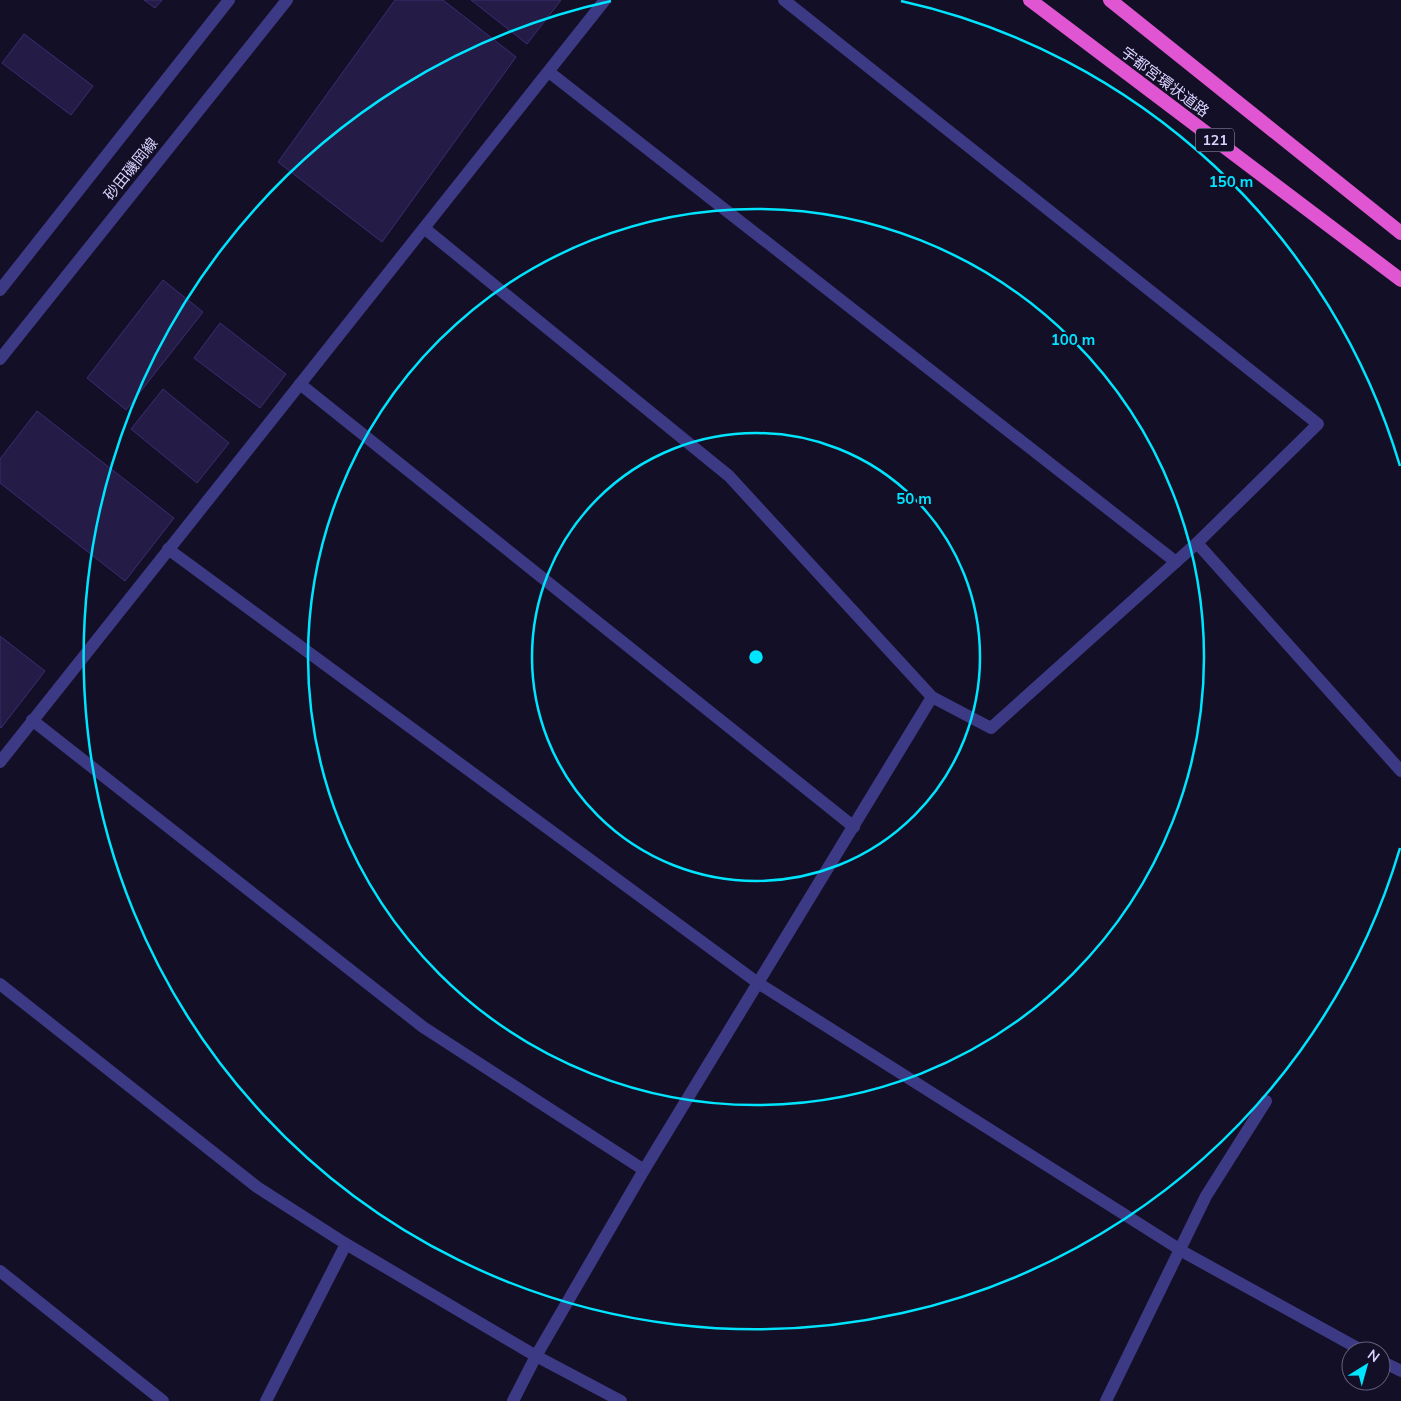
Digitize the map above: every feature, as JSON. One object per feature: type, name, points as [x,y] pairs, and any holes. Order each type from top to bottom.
[{"type":"highway","name":"宇都宮環状道路","points":[[1030,0],[1401,280]]},
{"type":"highway","name":"宇都宮環状道路","points":[[1110,0],[1401,234]]},
{"type":"street","name":"砂田磯岡線","points":[[0,290],[229,0]]},
{"type":"street","name":"砂田磯岡線","points":[[0,359],[287,0]]},
{"type":"street","points":[[0,762],[606,0]]},
{"type":"street","points":[[424,228],[729,476],[932,697],[991,728],[1197,543],[1318,424],[784,0]]},
{"type":"street","points":[[549,72],[1176,562]]},
{"type":"street","points":[[300,384],[854,827]]},
{"type":"street","points":[[1197,543],[1401,771]]},
{"type":"street","points":[[168,549],[758,983],[1180,1250],[1345,1341]]},
{"type":"street","points":[[512,1401],[644,1170],[932,697]]},
{"type":"street","points":[[32,720],[423,1027],[644,1170]]},
{"type":"street","points":[[0,984],[256,1187],[346,1244],[536,1356],[621,1401]]},
{"type":"street","points":[[1106,1401],[1206,1196],[1266,1101]]},
{"type":"street","points":[[266,1401],[346,1244]]},
{"type":"street","points":[[0,1272],[163,1401]]},
{"type":"building","points":[[144,0],[162,0],[155,8]]},
{"type":"building","points":[[395,0],[443,0],[516,57],[382,242],[278,162]]},
{"type":"building","points":[[471,0],[561,0],[527,44]]},
{"type":"building","points":[[24,34],[93,86],[71,115],[2,63]]},
{"type":"building","points":[[163,280],[203,312],[126,410],[87,378]]},
{"type":"building","points":[[220,323],[286,374],[260,408],[194,358]]},
{"type":"building","points":[[163,389],[229,443],[197,483],[131,429]]},
{"type":"building","points":[[37,411],[174,518],[125,581],[0,483],[0,459]]},
{"type":"building","points":[[0,636],[45,671],[1,728],[0,727]]}]
